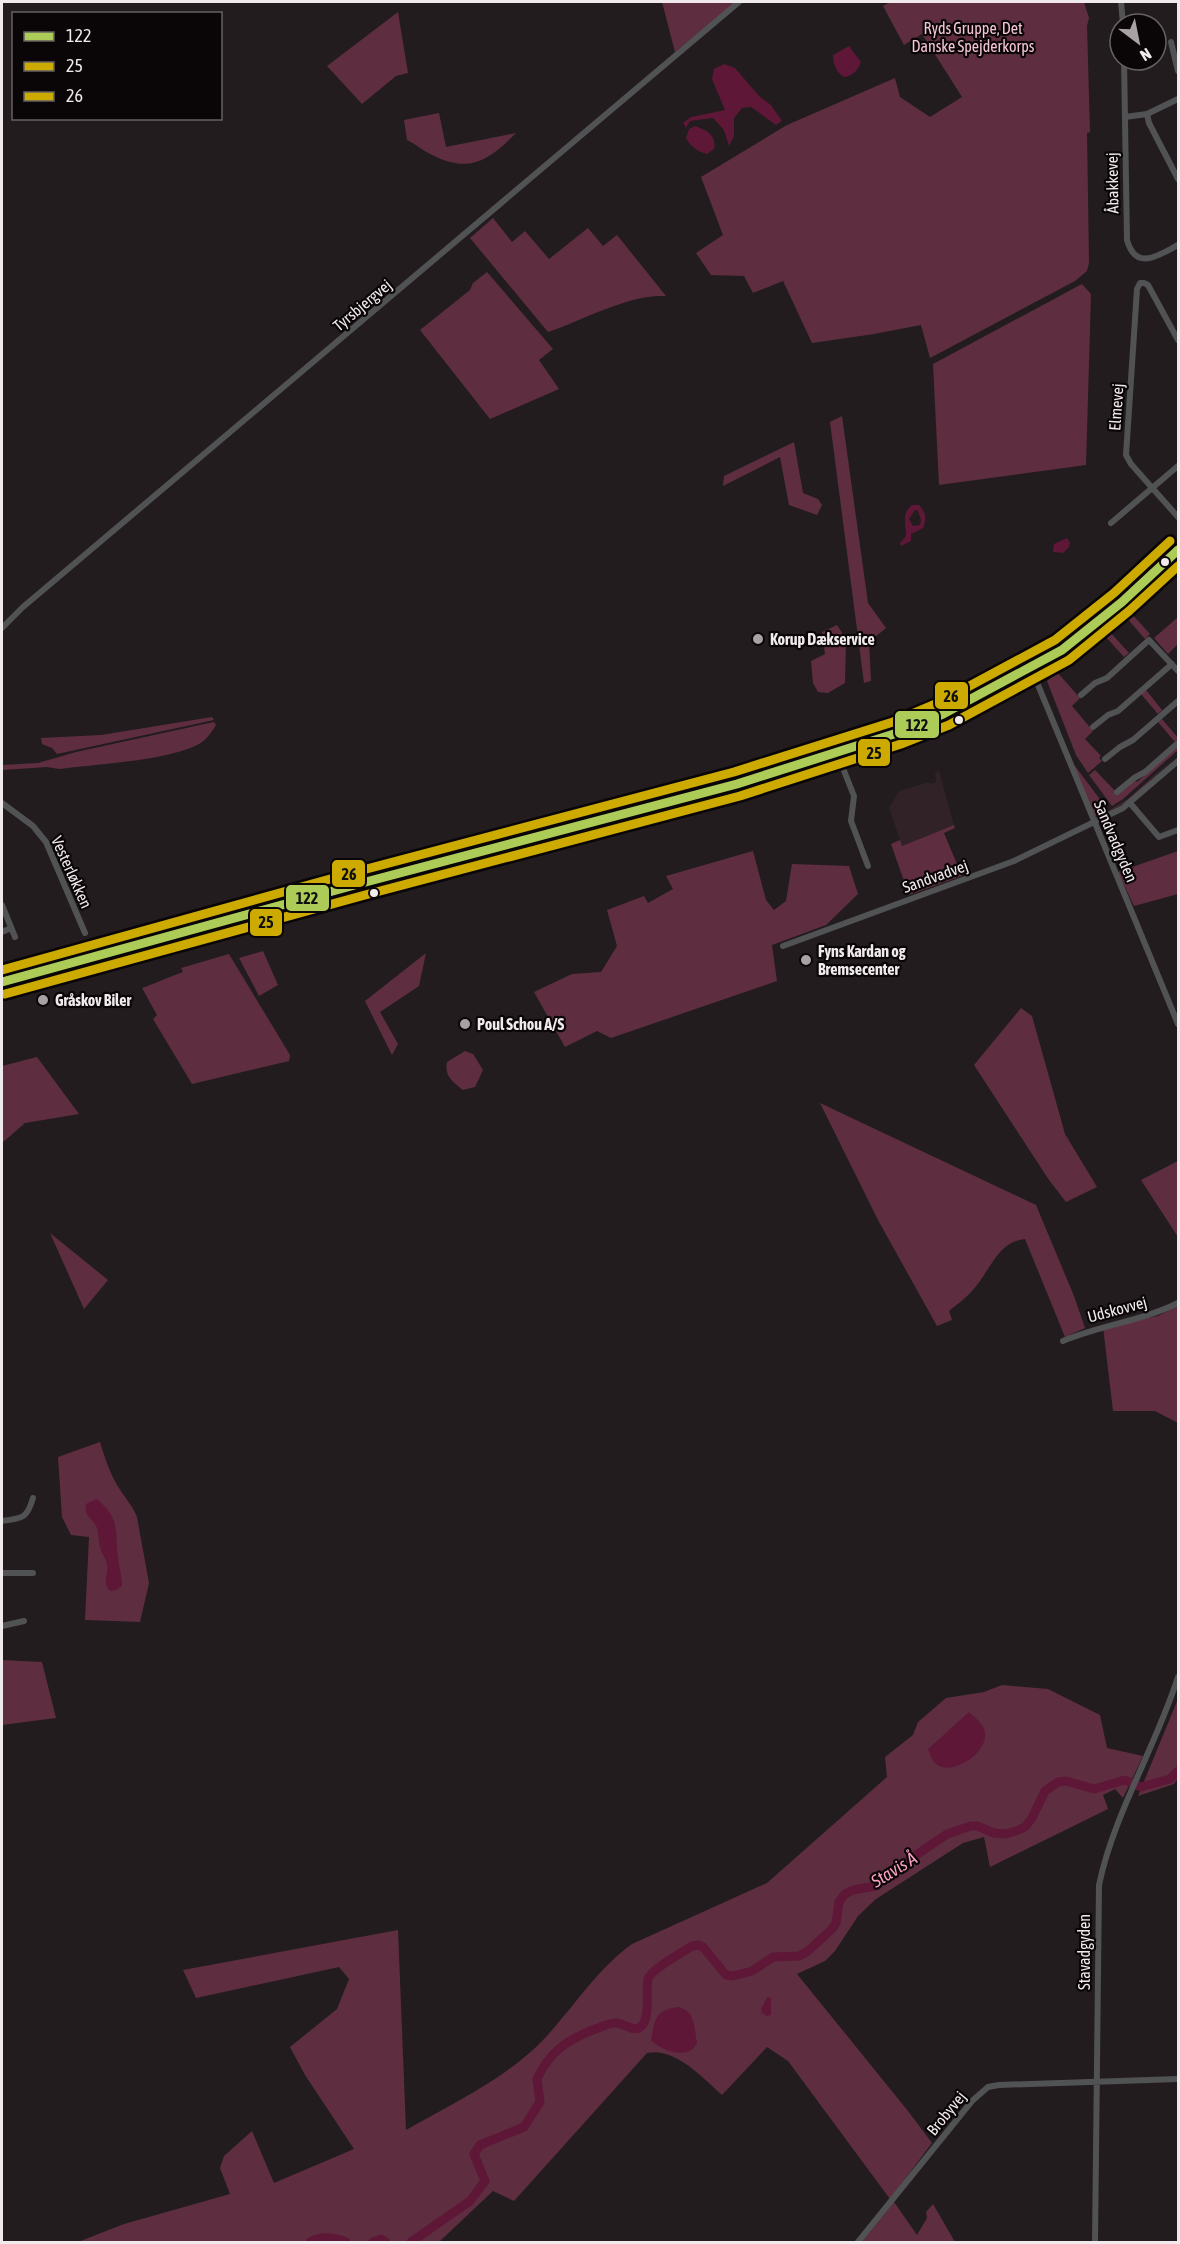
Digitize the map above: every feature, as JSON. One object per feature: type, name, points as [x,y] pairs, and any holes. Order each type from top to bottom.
[{"type":"main road","points":[[2,982],[705,793],[837,753],[924,723],[1031,668],[1077,640],[1179,550]]},
{"type":"street","name":"Tyrsbjergvej","points":[[2,628],[23,607],[739,2]]},
{"type":"street","points":[[1171,42],[1179,71]]},
{"type":"street","name":"Åbakkevej","points":[[1124,72],[1128,247],[1136,256],[1148,259],[1179,245]]},
{"type":"street","points":[[1125,117],[1147,114],[1179,99]]},
{"type":"street","points":[[1147,114],[1149,123],[1179,179]]},
{"type":"street","name":"Elmevej","points":[[1179,340],[1148,285],[1142,282],[1137,289],[1126,453],[1129,462],[1179,517]]},
{"type":"street","points":[[1111,523],[1179,466]]},
{"type":"street","points":[[1081,695],[1095,683],[1107,678],[1149,640],[1179,671]]},
{"type":"street","points":[[1093,728],[1108,715],[1118,711],[1172,664]]},
{"type":"street","name":"Sandvadgyden","points":[[1031,668],[1179,1024]]},
{"type":"street","points":[[1105,759],[1133,740],[1179,700]]},
{"type":"street","points":[[1117,792],[1179,743]]},
{"type":"street","points":[[837,753],[854,796],[851,821],[868,866]]},
{"type":"street","name":"Sandvadvej","points":[[783,946],[1014,861],[1130,803],[1179,761]]},
{"type":"street","name":"Vesterløkken","points":[[2,803],[33,826],[46,842],[85,933]]},
{"type":"street","points":[[1130,803],[1159,837],[1179,830]]},
{"type":"street","points":[[2,905],[15,937]]},
{"type":"street","points":[[2,932],[11,928]]},
{"type":"street","name":"Udskovvej","points":[[1063,1341],[1088,1330],[1165,1310],[1179,1304]]},
{"type":"street","points":[[2,1521],[26,1515],[33,1498]]},
{"type":"street","points":[[2,1574],[33,1573]]},
{"type":"street","points":[[2,1626],[24,1622]]},
{"type":"street","name":"Stavadgyden","points":[[1095,2242],[1099,1885],[1111,1839],[1155,1740],[1179,1677]]},
{"type":"street","name":"Brobyvej","points":[[858,2242],[972,2101],[988,2087],[1179,2079]]},
{"type":"shaded area","points":[[849,46],[861,62],[855,72],[844,77],[836,68],[833,55]]},
{"type":"shaded area","points":[[724,64],[735,68],[759,96],[771,105],[782,121],[776,125],[751,107],[742,108],[734,118],[734,136],[729,146],[724,130],[713,118],[690,121],[686,128],[683,123],[691,117],[725,110],[712,79],[714,69]]},
{"type":"shaded area","points":[[695,126],[707,131],[714,140],[714,149],[707,154],[700,152],[686,138],[689,129]]},
{"type":"shaded area","points":[[912,505],[919,505],[924,513],[925,521],[923,528],[911,534],[911,541],[901,546],[900,543],[906,536],[905,519]],"holes":[[[915,510],[918,511],[920,525],[913,526],[909,519]]]},
{"type":"shaded area","points":[[1067,538],[1070,543],[1069,547],[1063,553],[1053,552],[1054,544]]},
{"type":"shaded area","points":[[939,771],[954,825],[902,846],[889,808],[899,791],[936,782],[935,772]]},
{"type":"shaded area","points":[[96,1499],[110,1514],[115,1525],[122,1579],[122,1586],[116,1590],[110,1591],[107,1588],[106,1560],[96,1525],[87,1515],[85,1508],[86,1504]]},
{"type":"shaded area","points":[[969,1712],[981,1723],[985,1734],[984,1742],[972,1758],[963,1763],[945,1768],[937,1765],[928,1749]]},
{"type":"shaded area","points":[[767,1997],[771,1998],[771,2015],[767,2016],[762,2013],[761,2009]]},
{"type":"shaded area","points":[[679,2007],[689,2012],[691,2016],[697,2043],[688,2052],[682,2053],[668,2051],[651,2040],[655,2021],[661,2013]]},
{"type":"green space","points":[[662,2],[736,2],[675,52]]},
{"type":"green space","name":"Ryds Gruppe, Det Danske Spejderkorps","points":[[890,2],[1084,2],[1089,18],[1087,26],[1090,132],[1087,133],[1089,263],[1087,271],[1075,281],[930,358],[921,325],[812,343],[783,281],[753,293],[744,276],[711,275],[696,253],[723,235],[701,177],[787,125],[895,78],[900,97],[930,117],[962,97],[922,34],[904,45],[883,6]]},
{"type":"green space","points":[[398,12],[408,73],[396,76],[362,104],[327,66]]},
{"type":"green space","points":[[439,113],[446,147],[516,133],[488,157],[478,161],[468,164],[445,161],[407,140],[404,120]]},
{"type":"green space","points":[[493,218],[512,242],[525,231],[549,259],[588,228],[603,246],[617,235],[666,296],[651,296],[621,303],[548,332],[470,238]]},
{"type":"green space","points":[[487,272],[553,349],[539,360],[559,389],[490,419],[420,330],[470,290],[473,283]]},
{"type":"green space","points":[[1082,284],[1091,294],[1086,465],[939,485],[933,364]]},
{"type":"green space","points":[[842,416],[868,603],[886,628],[869,642],[871,681],[864,683],[830,422]]},
{"type":"green space","points":[[794,442],[803,493],[818,499],[822,505],[817,515],[789,505],[780,457],[723,486],[724,476]]},
{"type":"green space","points":[[1130,612],[1150,634],[1145,639],[1125,616]]},
{"type":"green space","points":[[1178,617],[1178,644],[1168,654],[1154,638]]},
{"type":"green space","points":[[837,625],[846,639],[845,683],[828,693],[818,692],[813,683],[811,661],[825,654],[822,632]]},
{"type":"green space","points":[[1110,632],[1129,653],[1124,657],[1105,636]]},
{"type":"green space","points":[[1057,672],[1080,698],[1072,706],[1093,731],[1085,739],[1101,756],[1099,758],[1102,761],[1088,773],[1076,755],[1047,681]]},
{"type":"green space","points":[[1146,690],[1162,710],[1158,714],[1141,694]]},
{"type":"green space","points":[[212,717],[214,720],[57,754],[52,748],[42,744],[41,738],[101,735]]},
{"type":"green space","points":[[1162,719],[1178,738],[1175,742],[1158,722]]},
{"type":"green space","points":[[214,722],[216,725],[214,728],[200,743],[167,755],[59,769],[47,767],[2,770],[2,765],[38,763],[76,752]]},
{"type":"green space","points":[[1178,746],[1178,750],[1112,806],[1089,775],[1095,770],[1118,794],[1135,780],[1137,782]]},
{"type":"green space","points":[[1178,755],[1129,800],[1099,817],[1093,815],[1072,762],[1108,810],[1100,816],[1127,800]]},
{"type":"green space","points":[[954,825],[955,828],[944,833],[962,876],[909,895],[891,844],[900,840],[902,846]]},
{"type":"green space","points":[[753,851],[766,900],[774,910],[786,901],[792,864],[849,866],[858,894],[826,925],[772,945],[777,981],[611,1038],[597,1031],[565,1047],[534,992],[572,974],[601,972],[617,946],[607,910],[644,896],[648,903],[673,889],[666,876]]},
{"type":"green space","points":[[1178,851],[1178,894],[1134,906],[1118,872]]},
{"type":"green space","points":[[263,951],[278,985],[259,996],[239,958]]},
{"type":"green space","points":[[426,953],[419,986],[380,1012],[398,1044],[392,1055],[365,1001]]},
{"type":"green space","points":[[229,954],[290,1055],[289,1061],[192,1084],[153,1019],[157,1015],[142,988],[183,972],[181,968]]},
{"type":"green space","points":[[1021,1008],[1032,1016],[1065,1134],[1097,1187],[1066,1202],[1049,1180],[974,1065]]},
{"type":"green space","points":[[465,1051],[473,1054],[483,1070],[475,1087],[463,1090],[450,1078],[446,1067],[447,1062]]},
{"type":"green space","points":[[37,1057],[79,1114],[25,1123],[2,1143],[2,1066]]},
{"type":"green space","points":[[820,1103],[1036,1205],[1085,1328],[1065,1337],[1025,1239],[1015,1241],[1000,1252],[971,1292],[949,1311],[952,1320],[937,1326],[878,1220]]},
{"type":"green space","points":[[1178,1161],[1178,1237],[1141,1180]]},
{"type":"green space","points":[[50,1233],[108,1280],[84,1309]]},
{"type":"green space","points":[[1178,1306],[1178,1423],[1155,1411],[1113,1411],[1103,1327],[1158,1316]]},
{"type":"green space","points":[[100,1442],[113,1477],[137,1517],[149,1583],[140,1622],[85,1620],[89,1537],[71,1535],[62,1517],[58,1457]]},
{"type":"green space","points":[[2,1660],[42,1662],[56,1718],[2,1725]]},
{"type":"green space","points":[[1002,1685],[1048,1689],[1100,1715],[1107,1748],[1143,1756],[1123,1798],[1115,1789],[1103,1795],[1108,1809],[990,1867],[984,1837],[963,1843],[876,1899],[858,1916],[835,1951],[825,1961],[797,1974],[932,2143],[890,2199],[788,2061],[767,2047],[722,2095],[688,2065],[657,2052],[647,2053],[514,2201],[493,2191],[439,2242],[78,2242],[124,2224],[230,2194],[220,2168],[224,2156],[252,2131],[274,2183],[354,2149],[305,2075],[290,2047],[337,2009],[349,1979],[339,1967],[196,1998],[183,1970],[398,1930],[406,2130],[496,2078],[529,2053],[555,2027],[607,1965],[632,1944],[767,1883],[887,1777],[885,1757],[913,1735],[918,1722],[946,1698],[984,1692]]},
{"type":"green space","points":[[1178,1699],[1178,1778],[1174,1784],[1138,1796]]},
{"type":"green space","points":[[894,2202],[917,2235],[927,2218],[926,2212],[933,2204],[955,2242],[862,2242]]},
{"type":"waterway","name":"Stavis Å","points":[[411,2242],[470,2201],[485,2181],[474,2154],[480,2145],[524,2127],[540,2102],[537,2079],[554,2054],[568,2042],[609,2024],[617,2023],[639,2028],[647,2012],[647,1984],[650,1975],[692,1946],[703,1947],[726,1975],[733,1976],[752,1971],[773,1957],[799,1956],[808,1951],[832,1929],[836,1923],[839,1902],[845,1894],[853,1890],[876,1886],[887,1875],[947,1834],[971,1826],[1005,1834],[1025,1827],[1045,1791],[1058,1782],[1066,1781],[1094,1789],[1125,1780],[1141,1787],[1170,1779],[1178,1771]]},
{"type":"waterway","name":"Stavis Å","points":[[310,2242],[328,2238],[346,2242]]},
{"type":"waterway","name":"Stavis Å","points":[[373,2242],[381,2239],[386,2242]]},
{"type":"transit line","name":"26","points":[[2,970],[359,871],[734,772],[893,722],[938,703],[1055,640],[1114,593],[1170,541]]},
{"type":"transit line","name":"122","points":[[2,982],[362,883],[737,784],[897,733],[943,714],[1062,650],[1122,602],[1178,550]]},
{"type":"transit line","name":"25","points":[[5,994],[365,895],[740,796],[901,744],[949,725],[1069,660],[1129,611],[1178,566]]},
{"type":"place","name":"Korup Dækservice","points":[[758,639]]},
{"type":"place","name":"Fyns Kardan og Bremsecenter","points":[[806,960]]},
{"type":"place","name":"Gråskov Biler","points":[[43,1000]]},
{"type":"place","name":"Poul Schou A/S","points":[[465,1024]]}]
